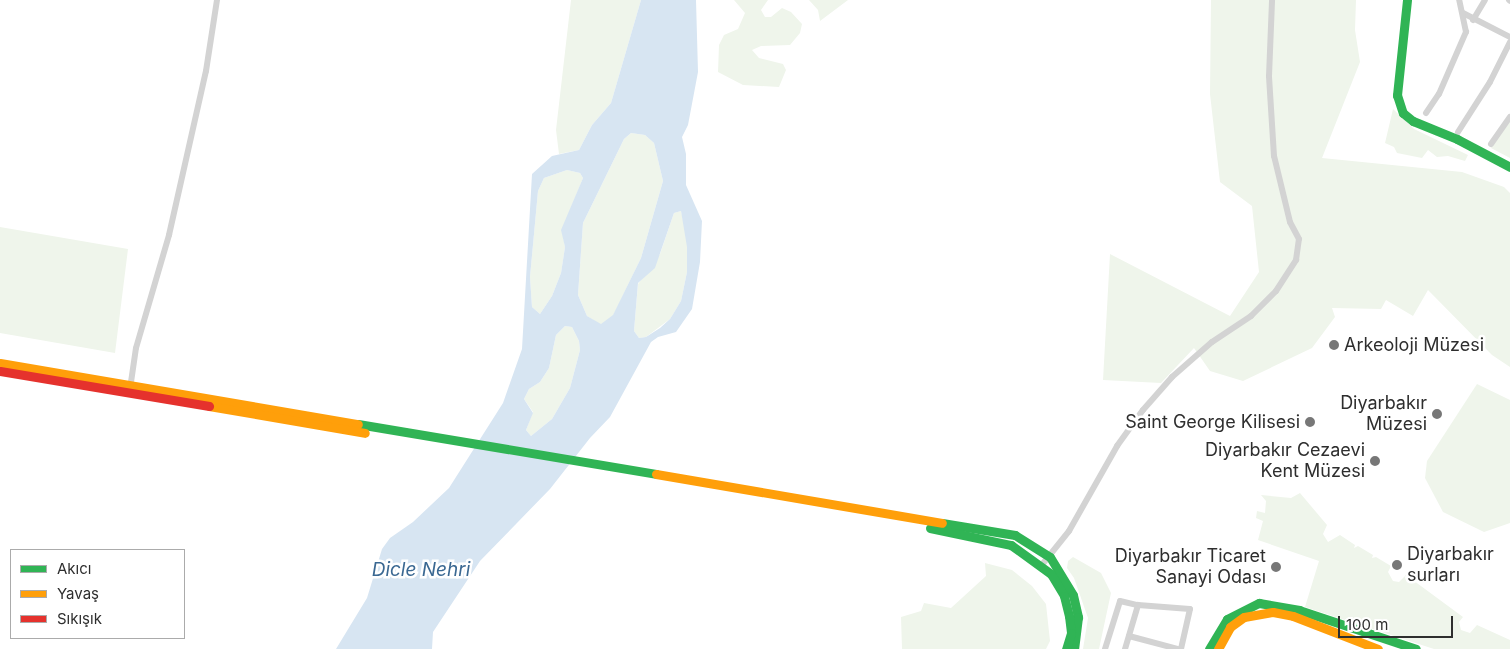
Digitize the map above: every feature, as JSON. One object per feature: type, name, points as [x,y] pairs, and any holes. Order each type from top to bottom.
[{"type":"main road","points":[[1407,0],[1398,103],[1403,113],[1413,121],[1435,132],[1457,139],[1510,167]]},
{"type":"main road","points":[[0,363],[130,389],[380,433],[894,519],[1015,535],[1050,557],[1073,594],[1078,616],[1074,649]]},
{"type":"main road","points":[[0,372],[130,389]]},
{"type":"main road","points":[[894,519],[1003,542],[1029,556],[1050,574],[1064,596],[1071,633],[1066,649]]},
{"type":"main road","points":[[1209,649],[1227,619],[1259,603],[1300,610],[1416,649]]},
{"type":"main road","points":[[1218,649],[1230,627],[1244,617],[1273,612],[1293,616],[1378,649]]},
{"type":"street","points":[[130,389],[136,348],[169,235],[193,129],[217,0]]},
{"type":"street","points":[[1041,566],[1050,557],[1085,506],[1117,446],[1143,410],[1172,377],[1212,342],[1251,316],[1276,291],[1296,260],[1299,239],[1290,222],[1274,156],[1269,76],[1272,0]]},
{"type":"street","points":[[1459,0],[1466,26]]},
{"type":"street","points":[[1426,113],[1454,62],[1466,26],[1475,18],[1485,0]]},
{"type":"street","points":[[1463,13],[1510,37]]},
{"type":"street","points":[[1458,132],[1490,82],[1510,42]]},
{"type":"street","points":[[1491,144],[1510,117]]},
{"type":"street","points":[[1105,649],[1120,601],[1138,606],[1190,609],[1179,649],[1129,636]]},
{"type":"street","points":[[1125,649],[1138,606]]},
{"type":"street","points":[[1146,649],[1149,641]]},
{"type":"shaded area","points":[[571,0],[641,0],[611,103],[592,125],[579,150],[559,154],[556,130]]},
{"type":"shaded area","points":[[734,0],[768,0],[761,10],[765,17],[771,17],[782,8],[791,12],[802,24],[800,33],[790,45],[761,46],[752,50],[759,58],[783,64],[786,70],[779,87],[743,85],[718,72],[719,45],[724,35],[738,29],[745,13]]},
{"type":"shaded area","points":[[809,0],[848,0],[820,21],[818,10]]},
{"type":"shaded area","points":[[1211,0],[1356,0],[1355,30],[1360,62],[1322,158],[1462,172],[1504,187],[1510,193],[1510,367],[1492,355],[1428,290],[1413,316],[1386,300],[1381,309],[1332,308],[1335,317],[1312,348],[1243,381],[1210,371],[1194,348],[1161,383],[1103,380],[1110,254],[1230,316],[1259,272],[1252,206],[1220,182],[1210,94]]},
{"type":"shaded area","points":[[1393,109],[1414,129],[1468,155],[1465,161],[1448,156],[1437,157],[1428,150],[1422,158],[1397,153],[1394,147],[1385,143]]},
{"type":"shaded area","points":[[1510,121],[1510,158],[1491,148]]},
{"type":"shaded area","points":[[631,133],[645,135],[654,143],[663,181],[641,258],[613,316],[601,325],[587,316],[578,295],[583,223],[624,139]]},
{"type":"shaded area","points":[[567,170],[580,173],[583,178],[562,230],[565,247],[561,273],[552,296],[540,314],[532,307],[530,277],[538,191],[544,178]]},
{"type":"shaded area","points":[[681,211],[687,238],[687,272],[681,301],[670,319],[646,337],[639,338],[634,331],[638,284],[660,254],[674,213]]},
{"type":"shaded area","points":[[0,227],[128,249],[115,353],[0,333]]},
{"type":"shaded area","points":[[565,326],[572,327],[579,341],[580,350],[570,388],[552,419],[531,436],[526,430],[533,412],[524,399],[529,389],[540,382],[549,368],[556,335]]},
{"type":"shaded area","points":[[1477,384],[1510,400],[1510,523],[1484,532],[1443,512],[1425,478],[1427,461]]},
{"type":"shaded area","points":[[1300,493],[1327,525],[1323,534],[1328,542],[1340,535],[1355,545],[1354,548],[1358,546],[1373,555],[1372,558],[1376,557],[1391,566],[1388,572],[1393,581],[1399,582],[1406,575],[1463,617],[1459,622],[1461,630],[1470,633],[1477,625],[1510,640],[1510,649],[1434,649],[1305,607],[1319,561],[1258,540],[1263,521],[1256,518],[1257,511],[1265,513],[1266,501],[1261,495],[1291,498]]},
{"type":"shaded area","points":[[1073,557],[1101,573],[1111,593],[1099,649],[1083,649],[1088,618],[1074,578],[1067,568],[1068,561]]},
{"type":"shaded area","points":[[985,563],[1012,570],[1032,586],[1046,604],[1050,641],[1046,649],[902,649],[901,617],[921,611],[924,603],[951,608],[986,576]]},
{"type":"water","name":"Dicle Nehri","points":[[641,0],[696,0],[698,72],[688,125],[682,137],[686,154],[686,185],[702,221],[700,262],[692,309],[676,332],[658,337],[651,342],[610,417],[590,438],[550,489],[480,561],[433,632],[432,649],[336,649],[367,598],[382,549],[390,538],[413,522],[449,488],[503,403],[522,349],[532,174],[552,156],[579,150],[592,125],[611,103]],"holes":[[[631,133],[645,135],[654,143],[663,181],[641,258],[613,315],[601,324],[587,316],[578,295],[583,223],[624,139]],[[567,170],[580,173],[583,178],[561,230],[565,247],[561,273],[552,296],[540,314],[532,307],[530,277],[538,191],[544,178]],[[681,211],[687,247],[687,272],[681,301],[670,319],[660,328],[646,337],[639,338],[634,331],[638,283],[655,268],[674,213]],[[565,326],[572,327],[579,341],[580,350],[570,388],[552,419],[531,436],[526,430],[533,413],[524,399],[529,389],[540,382],[549,368],[556,335]]]},
{"type":"traffic: fast","points":[[1407,0],[1397,95],[1403,113],[1413,121],[1457,139],[1510,167]]},
{"type":"traffic: fast","points":[[358,424],[656,474]]},
{"type":"traffic: fast","points":[[942,523],[1015,535],[1050,557],[1073,595],[1078,617],[1074,649]]},
{"type":"traffic: fast","points":[[930,528],[1011,545],[1051,574],[1064,596],[1069,616],[1071,633],[1066,649]]},
{"type":"traffic: fast","points":[[1209,649],[1227,619],[1259,603],[1299,610],[1416,649]]},
{"type":"traffic: slow","points":[[0,363],[358,424]]},
{"type":"traffic: slow","points":[[209,406],[365,433]]},
{"type":"traffic: slow","points":[[656,474],[942,523]]},
{"type":"traffic: slow","points":[[1218,649],[1230,627],[1244,617],[1273,612],[1293,616],[1378,649]]},
{"type":"traffic: jam","points":[[0,371],[209,406]]},
{"type":"place","name":"Arkeoloji Müzesi","points":[[1334,345]]},
{"type":"place","name":"Diyarbakır Müzesi","points":[[1437,414]]},
{"type":"place","name":"Saint George Kilisesi","points":[[1310,422]]},
{"type":"place","name":"Diyarbakır Cezaevi Kent Müzesi","points":[[1375,461]]},
{"type":"place","name":"Diyarbakır surları","points":[[1397,565]]},
{"type":"place","name":"Diyarbakır Ticaret Sanayi Odası","points":[[1276,567]]}]
